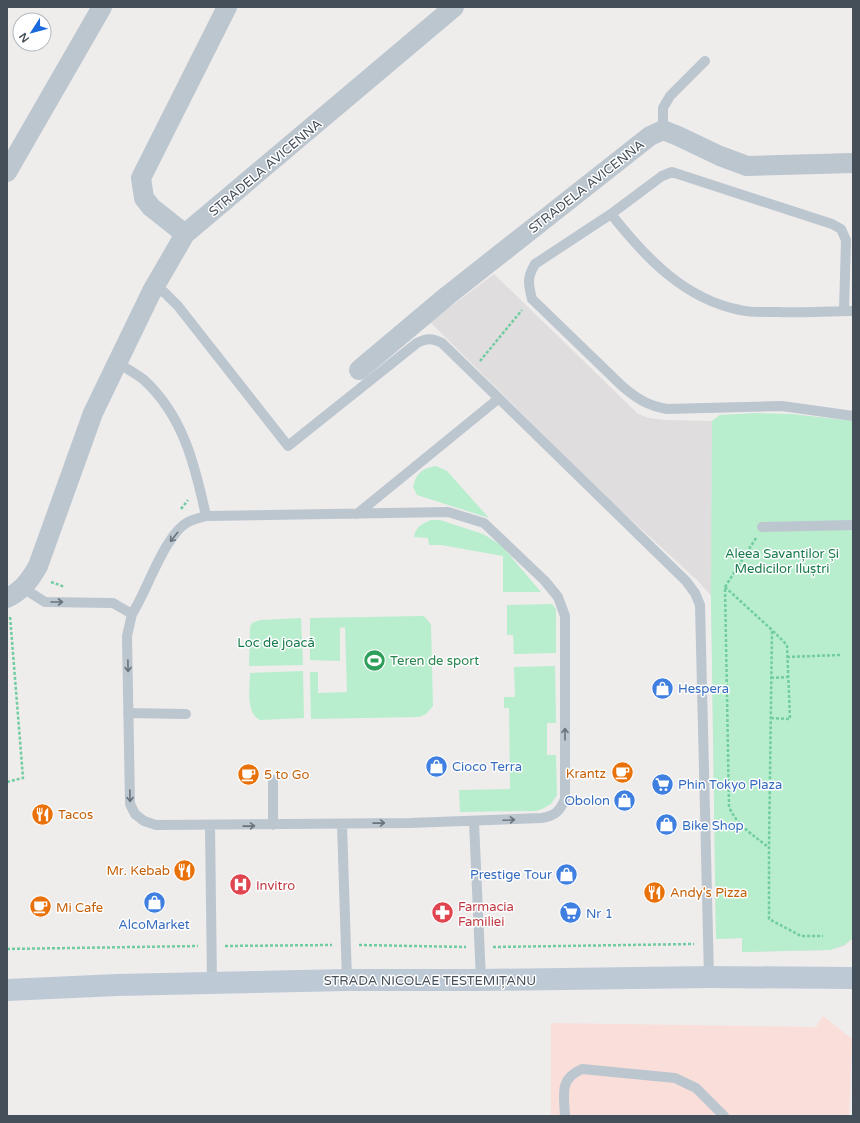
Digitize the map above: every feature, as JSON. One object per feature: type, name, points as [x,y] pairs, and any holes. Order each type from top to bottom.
[{"type":"main road","name":"STRADA NICOLAE TESTEMIȚANU","points":[[7,990],[347,980],[710,977],[853,978]]},
{"type":"street","points":[[7,172],[102,7]]},
{"type":"street","points":[[13,599],[31,579],[38,566],[93,413],[152,291],[185,234],[151,207],[144,198],[141,178],[227,7]]},
{"type":"street","name":"STRADELA AVICENNA","points":[[185,234],[454,7]]},
{"type":"street","points":[[663,130],[720,156],[747,166],[853,163]]},
{"type":"street","name":"STRADELA AVICENNA","points":[[359,370],[447,296],[629,152],[650,136],[663,130]]},
{"type":"lane","points":[[663,130],[663,108],[679,86],[705,61]]},
{"type":"lane","points":[[611,214],[627,234],[660,268],[681,285],[701,298],[741,311],[804,313],[848,311],[846,240],[840,229],[832,224],[672,172],[662,176],[611,214],[535,264],[528,275],[528,286],[532,299],[622,386],[636,398],[652,407],[782,406],[853,416]]},
{"type":"lane","points":[[152,291],[164,292],[178,306],[288,446],[417,342],[426,338],[434,339],[442,343],[686,581],[695,593],[700,605],[710,977]]},
{"type":"lane","points":[[117,362],[142,378],[159,395],[176,419],[197,473],[206,516]]},
{"type":"lane","points":[[357,514],[498,399]]},
{"type":"lane","points":[[448,512],[484,523],[545,581],[558,597],[565,616],[565,799],[560,810],[552,816],[474,822],[210,826],[156,825],[144,822],[135,814],[130,804],[127,636],[132,614],[166,547],[187,522],[206,516],[357,514],[448,512]]},
{"type":"lane","points":[[762,527],[853,525]]},
{"type":"lane","points":[[13,599],[45,602],[113,603],[132,614]]},
{"type":"lane","points":[[128,713],[186,714]]},
{"type":"lane","points":[[273,780],[273,825]]},
{"type":"lane","points":[[474,822],[481,980]]},
{"type":"lane","points":[[342,824],[347,980]]},
{"type":"lane","points":[[210,826],[212,983]]},
{"type":"lane","points":[[565,1116],[564,1086],[571,1074],[582,1069],[675,1078],[696,1088],[724,1116]]},
{"type":"path","points":[[471,372],[532,299]]},
{"type":"path","points":[[179,512],[188,501],[188,494]]},
{"type":"path","points":[[762,527],[725,588],[729,807],[734,818],[742,827],[769,848]]},
{"type":"path","points":[[51,576],[54,582],[71,590]]},
{"type":"path","points":[[725,588],[787,645],[790,719],[771,718]]},
{"type":"path","points":[[7,782],[24,778],[13,599]]},
{"type":"path","points":[[772,630],[769,848],[770,919],[801,936],[823,936]]},
{"type":"path","points":[[787,657],[840,655]]},
{"type":"path","points":[[771,678],[788,677]]},
{"type":"shaded area","name":"Aleea Savanților Și Medicilor Iluștri","points":[[494,274],[638,414],[649,418],[666,420],[712,421],[720,415],[791,414],[853,421],[853,938],[844,946],[830,950],[742,952],[742,938],[716,939],[711,596],[698,581],[603,494],[430,322]]},
{"type":"shaded area","points":[[823,1016],[852,1039],[849,1116],[551,1116],[551,1023],[816,1027]]},
{"type":"green space","name":"Aleea Savanților Și Medicilor Iluștri","points":[[756,413],[791,414],[853,421],[853,938],[844,945],[830,950],[742,952],[742,938],[716,939],[711,596],[712,421],[720,415]]},
{"type":"green space","points":[[436,466],[447,471],[489,518],[417,495],[413,487],[416,478],[427,468]]},
{"type":"green space","points":[[431,520],[440,520],[483,534],[501,545],[541,592],[503,592],[503,556],[441,545],[429,545],[428,538],[414,537],[420,526]]},
{"type":"green space","points":[[552,604],[556,609],[556,653],[514,654],[513,635],[507,635],[507,605]]},
{"type":"green space","points":[[423,616],[431,625],[433,706],[426,714],[419,717],[311,719],[310,672],[318,672],[318,693],[347,692],[345,627],[340,628],[340,661],[310,660],[310,618]]},
{"type":"green space","name":"Loc de joacă","points":[[301,618],[303,665],[249,666],[250,627],[252,623],[260,620]]},
{"type":"green space","points":[[555,666],[556,723],[547,723],[547,755],[556,755],[557,795],[551,804],[536,811],[460,812],[459,790],[510,789],[509,708],[504,708],[504,697],[515,697],[514,667]]},
{"type":"green space","points":[[303,671],[304,718],[260,720],[255,717],[250,706],[249,699],[250,673]]},
{"type":"place","name":"Teren de sport","points":[[374,660]]},
{"type":"place","name":"Hespera","points":[[662,688]]},
{"type":"place","name":"Cioco Terra","points":[[436,766]]},
{"type":"place","name":"Krantz","points":[[622,773]]},
{"type":"place","name":"5 to Go","points":[[248,774]]},
{"type":"place","name":"Phin Tokyo Plaza","points":[[663,784]]},
{"type":"place","name":"Obolon","points":[[625,800]]},
{"type":"place","name":"Tacos","points":[[42,814]]},
{"type":"place","name":"Bike Shop","points":[[667,825]]},
{"type":"place","name":"Mr. Kebab","points":[[185,870]]},
{"type":"place","name":"Prestige Tour","points":[[567,874]]},
{"type":"place","name":"Invitro","points":[[240,885]]},
{"type":"place","name":"Andy's Pizza","points":[[654,892]]},
{"type":"place","name":"AlcoMarket","points":[[154,902]]},
{"type":"place","name":"Mi Cafe","points":[[40,907]]},
{"type":"place","name":"Farmacia Familiei","points":[[442,913]]},
{"type":"place","name":"Nr 1","points":[[571,913]]}]
